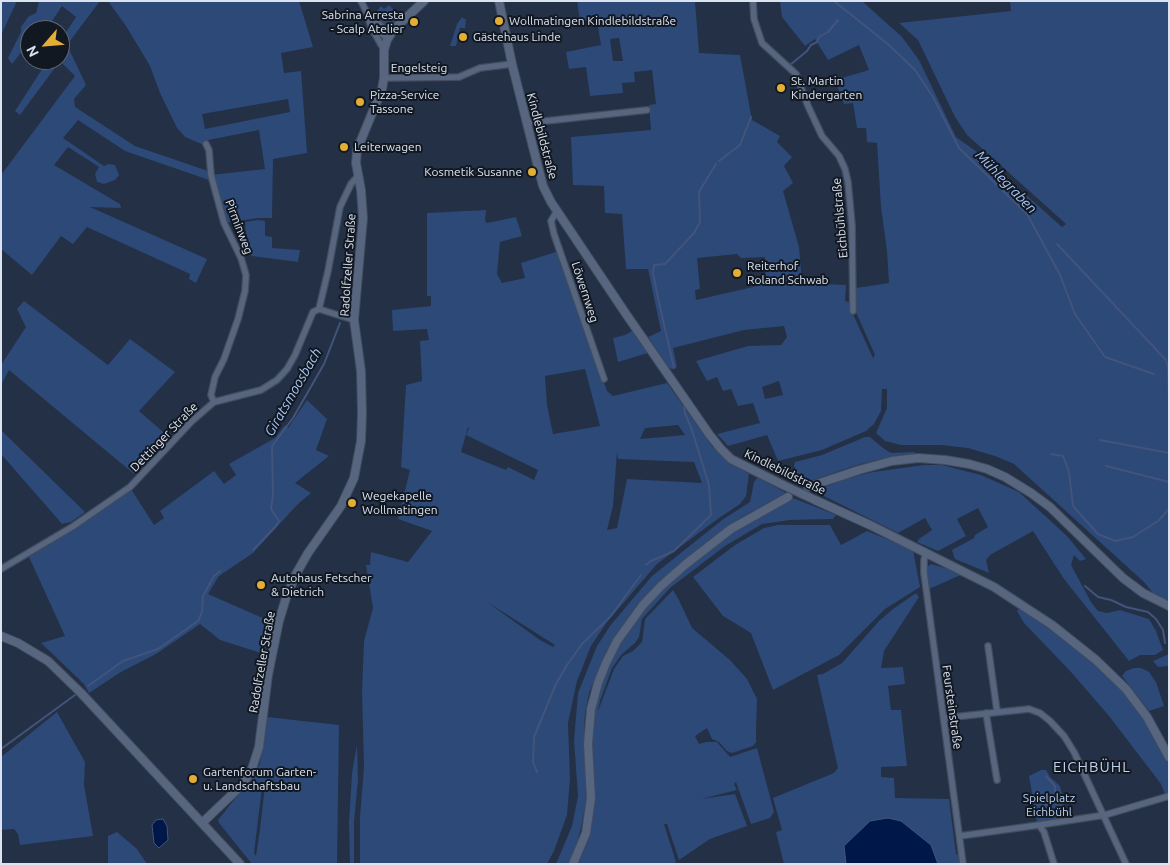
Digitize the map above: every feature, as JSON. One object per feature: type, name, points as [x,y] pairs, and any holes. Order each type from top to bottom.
[{"type":"main road","name":"Kindlebildstraße","points":[[500,1],[512,64],[543,186],[557,212],[721,449],[732,458],[783,485],[972,575],[1020,602],[1096,660],[1116,679],[1139,706],[1169,757]]},
{"type":"main road","name":"Radolfzeller Straße","points":[[202,823],[243,784],[252,769],[259,747],[268,675],[279,621],[286,598],[296,574],[308,553],[341,506],[354,478],[361,441],[362,414],[361,371],[354,320],[363,218],[361,190],[356,163],[357,150],[379,99],[384,78],[384,50],[389,36],[419,3]]},
{"type":"main road","points":[[808,488],[850,472],[892,461],[918,458],[945,460],[978,467],[1005,477],[1037,497],[1050,507],[1110,567],[1143,593],[1169,606]]},
{"type":"main road","points":[[574,864],[586,833],[591,798],[588,744],[591,709],[598,683],[617,641],[643,605],[686,564],[731,529],[788,497]]},
{"type":"main road","points":[[1,636],[18,643],[48,661],[81,693],[240,864]]},
{"type":"street","points":[[361,1],[368,16],[370,27],[384,50]]},
{"type":"street","name":"Eichbühlstraße","points":[[753,1],[754,19],[762,43],[796,74],[822,136],[839,156],[845,169],[852,225],[854,311]]},
{"type":"street","points":[[368,16],[389,36]]},
{"type":"street","name":"Engelsteig","points":[[384,78],[459,77],[480,68],[512,64]]},
{"type":"street","points":[[527,123],[647,110]]},
{"type":"street","name":"Pirminweg","points":[[206,144],[213,182],[224,224],[241,258],[246,275],[245,291],[238,319],[224,359],[215,377],[211,395],[214,402]]},
{"type":"street","name":"Dettinger Straße","points":[[1,569],[72,527],[130,487],[191,422],[214,402],[261,390],[277,380],[295,356],[313,312],[319,308],[340,207],[351,184],[358,176]]},
{"type":"street","name":"Löwernweg","points":[[557,212],[551,220],[554,234],[604,379]]},
{"type":"street","points":[[319,308],[354,320]]},
{"type":"street","name":"Feursteinstraße","points":[[926,554],[924,573],[963,864]]},
{"type":"street","points":[[988,646],[996,711]]},
{"type":"street","points":[[944,718],[996,711],[1029,709],[1040,712],[1064,736],[1074,752],[1126,864]]},
{"type":"street","points":[[986,713],[997,780]]},
{"type":"street","points":[[960,836],[1105,816],[1169,796]]},
{"type":"street","points":[[1039,825],[1044,832],[1054,864]]},
{"type":"green space","points":[[1,1],[17,1],[1,35]]},
{"type":"green space","points":[[39,1],[100,1],[70,41],[70,26],[76,17],[62,6],[53,20],[26,20],[36,13]]},
{"type":"green space","points":[[108,1],[299,1],[313,47],[281,53],[284,73],[301,71],[307,153],[273,159],[272,218],[224,223],[211,175],[265,169],[259,130],[208,140],[204,145],[185,137],[177,128],[160,93],[150,66],[126,26]],"holes":[[[288,99],[290,112],[205,129],[202,114]]]},
{"type":"green space","points":[[577,1],[695,1],[699,53],[740,55],[752,120],[780,136],[777,142],[792,157],[784,166],[793,183],[783,191],[799,247],[802,283],[846,285],[845,301],[851,303],[852,312],[873,358],[875,355],[855,310],[856,288],[889,283],[877,143],[867,142],[866,128],[857,128],[853,103],[844,104],[835,80],[869,70],[859,45],[828,60],[815,39],[805,46],[782,17],[780,1],[862,1],[902,37],[919,60],[956,137],[981,155],[1062,227],[1066,224],[967,135],[955,117],[918,40],[899,23],[1011,11],[1010,1],[1169,1],[1169,613],[1144,582],[1014,464],[968,448],[941,445],[901,445],[885,441],[876,433],[887,408],[887,389],[882,389],[881,411],[874,424],[866,431],[822,450],[778,461],[767,435],[728,446],[717,434],[760,423],[753,403],[738,406],[731,389],[723,391],[717,377],[707,381],[696,361],[748,346],[781,345],[787,337],[784,326],[744,330],[673,348],[677,367],[672,369],[669,368],[648,337],[661,331],[648,269],[626,269],[622,214],[605,213],[604,186],[573,185],[571,137],[651,130],[649,105],[656,104],[652,70],[634,72],[635,82],[622,83],[623,93],[590,96],[586,67],[569,69],[566,52],[601,45],[597,21],[580,21]],"holes":[[[619,38],[623,61],[613,61],[610,39]],[[737,254],[741,258],[765,257],[766,284],[696,300],[695,290],[700,289],[697,258]],[[779,381],[783,395],[765,399],[762,387]]]},
{"type":"green space","points":[[389,5],[400,16],[390,26],[386,27],[374,15],[381,6],[384,9]]},
{"type":"green space","points":[[462,17],[466,19],[465,28],[460,28],[456,46],[450,46],[457,24]]},
{"type":"green space","points":[[20,34],[20,54],[12,64],[8,58]]},
{"type":"green space","points":[[70,51],[86,85],[74,99],[75,107],[135,146],[208,171],[209,180],[125,151],[78,120],[63,138],[104,166],[109,164],[115,165],[119,175],[115,180],[104,184],[97,182],[95,174],[99,167],[68,147],[54,165],[120,204],[121,208],[90,207],[207,259],[196,283],[189,279],[190,274],[87,227],[73,244],[61,236],[32,275],[1,249],[1,175],[75,76],[69,70]]},
{"type":"green space","points":[[42,70],[53,70],[20,115],[15,111]]},
{"type":"green space","points":[[486,210],[485,221],[487,223],[516,217],[522,236],[500,242],[497,274],[502,283],[525,278],[521,263],[559,251],[607,391],[613,396],[667,383],[712,446],[730,463],[749,474],[746,496],[740,504],[657,564],[607,622],[591,646],[577,681],[568,723],[570,779],[567,815],[554,851],[547,864],[360,864],[360,817],[364,767],[362,691],[364,641],[373,608],[366,565],[370,565],[371,552],[408,562],[432,531],[398,519],[410,470],[401,467],[406,385],[422,381],[420,341],[429,340],[427,329],[393,331],[392,310],[431,306],[431,296],[427,296],[427,213]],"holes":[[[585,369],[600,426],[553,434],[547,405],[545,376]],[[678,425],[685,435],[640,439],[645,428]],[[468,427],[466,435],[538,470],[534,480],[508,467],[506,470],[461,452]],[[617,452],[618,459],[694,462],[702,483],[627,479],[617,528],[607,530],[613,506]],[[487,602],[555,645],[553,647],[540,640]]]},
{"type":"green space","points":[[265,221],[265,236],[272,237],[272,248],[300,250],[298,262],[252,256],[247,250],[245,222]]},
{"type":"green space","points":[[24,301],[108,365],[130,339],[175,372],[139,411],[170,438],[134,474],[9,370],[1,385],[1,365],[26,327],[17,309]]},
{"type":"green space","points":[[632,331],[648,353],[618,362],[613,338]]},
{"type":"green space","points":[[307,400],[327,419],[316,450],[329,456],[295,483],[311,493],[297,505],[253,553],[219,576],[208,594],[274,623],[264,654],[220,640],[200,624],[156,654],[121,672],[89,693],[84,684],[41,643],[65,636],[29,557],[131,489],[154,525],[164,518],[160,511],[214,471],[224,484],[236,475],[229,464],[275,438],[285,425],[288,428]]},
{"type":"green space","points":[[1,430],[85,512],[71,522],[62,524],[1,454]]},
{"type":"green space","points":[[865,437],[870,437],[891,453],[915,452],[914,455],[895,456],[857,465],[801,484],[796,483],[799,480],[794,466],[795,462],[822,455]]},
{"type":"green space","points":[[924,465],[942,465],[981,475],[1019,492],[1067,536],[1086,559],[1080,561],[1074,555],[1071,565],[1098,611],[1107,613],[1120,610],[1149,619],[1163,650],[1155,655],[1140,655],[1129,661],[1064,579],[1033,531],[990,555],[986,560],[989,573],[955,559],[952,550],[974,538],[975,535],[988,527],[978,508],[957,519],[966,536],[938,551],[917,542],[932,530],[925,518],[898,533],[820,494],[819,489],[852,477]]},
{"type":"green space","points":[[758,477],[786,493],[742,517],[709,540],[663,579],[639,605],[615,636],[606,652],[589,693],[585,713],[587,796],[581,828],[569,864],[556,864],[572,826],[578,796],[574,740],[578,693],[597,646],[610,626],[652,576],[722,520],[750,502],[754,482]]},
{"type":"green space","points":[[793,498],[836,515],[833,519],[790,520],[762,524],[725,546],[670,588],[642,619],[639,637],[622,654],[612,668],[598,711],[614,669],[623,656],[633,651],[642,642],[645,619],[673,590],[692,628],[730,660],[747,679],[757,699],[756,742],[753,746],[732,753],[727,751],[719,742],[712,739],[707,728],[695,736],[699,744],[717,742],[730,757],[757,748],[774,812],[770,818],[751,824],[736,782],[734,784],[737,790],[701,799],[735,794],[747,826],[710,839],[679,860],[667,824],[664,824],[676,862],[673,864],[578,864],[588,841],[595,800],[592,732],[594,708],[599,683],[612,655],[647,605],[691,563],[729,534]]},
{"type":"green space","points":[[778,525],[830,525],[841,545],[867,531],[913,550],[920,587],[885,609],[839,655],[773,690],[751,633],[723,616],[693,577],[735,545],[764,528]]},
{"type":"green space","points":[[931,564],[963,574],[929,589],[926,576],[927,567]]},
{"type":"green space","points":[[916,593],[919,597],[884,651],[881,668],[903,667],[905,684],[888,686],[891,710],[901,710],[907,766],[881,767],[881,777],[894,778],[895,798],[949,799],[956,854],[963,857],[963,864],[784,864],[776,832],[782,830],[773,798],[834,773],[838,768],[817,675],[823,674],[842,663],[879,621]]},
{"type":"green space","points":[[1021,606],[1052,625],[1135,700],[1169,757],[1169,796],[1166,797],[1161,784],[1109,716],[1071,672],[1024,623],[1017,611]]},
{"type":"green space","points":[[1169,654],[1169,666],[1158,667],[1153,661]]},
{"type":"green space","points":[[1141,668],[1149,672],[1156,682],[1164,706],[1149,711],[1122,676],[1126,671]]},
{"type":"green space","points":[[57,712],[85,762],[84,785],[93,836],[20,845],[18,834],[14,829],[1,830],[1,757]]},
{"type":"green space","points":[[267,717],[339,725],[337,864],[252,864],[219,823],[218,820],[254,775],[260,763]],"holes":[[[265,786],[256,856],[254,853],[262,787]]]},
{"type":"green space","points":[[357,745],[358,780],[354,822],[354,864],[350,864],[349,823],[352,773]]},
{"type":"green space","name":"Spielplatz Eichbühl","points":[[1041,770],[1046,770],[1050,777],[1060,786],[1067,819],[1037,822],[1029,776]]},
{"type":"green space","points":[[117,832],[137,849],[147,864],[108,864],[108,836]]},
{"type":"shaded area","points":[[888,818],[901,821],[931,845],[938,864],[846,864],[844,846],[870,821]]},
{"type":"shaded area","points":[[163,819],[167,826],[168,840],[159,848],[154,843],[152,825],[156,820]]},
{"type":"waterway","name":"Mühlegraben","points":[[834,1],[889,45],[915,70],[933,97],[959,148],[1027,214],[1060,275],[1075,314],[1105,357],[1154,374]]},
{"type":"waterway","name":"Giratsmoosbach","points":[[790,65],[807,51],[811,45],[817,42],[819,37],[828,32],[838,20]]},
{"type":"waterway","name":"Giratsmoosbach","points":[[719,161],[740,145],[751,117]]},
{"type":"waterway","name":"Giratsmoosbach","points":[[674,368],[653,273],[654,265],[665,264],[694,233],[700,222],[699,192],[716,164]]},
{"type":"waterway","points":[[1057,244],[1166,360],[1169,403]]},
{"type":"waterway","name":"Giratsmoosbach","points":[[253,550],[279,521],[271,509],[273,495],[272,446],[293,418],[324,364],[340,323]]},
{"type":"waterway","name":"Giratsmoosbach","points":[[646,565],[674,551],[711,515],[709,485],[684,406]]},
{"type":"waterway","points":[[1100,440],[1169,453]]},
{"type":"waterway","points":[[1051,454],[1063,456],[1069,472],[1073,506],[1098,534],[1115,541],[1133,537],[1158,521],[1169,509]]},
{"type":"waterway","points":[[1106,466],[1169,482]]},
{"type":"waterway","name":"Giratsmoosbach","points":[[88,686],[123,661],[158,649],[198,621],[202,612],[203,596],[214,576],[220,571]]},
{"type":"waterway","name":"Giratsmoosbach","points":[[537,772],[533,762],[534,737],[556,684],[582,644],[610,617],[641,575]]},
{"type":"waterway","points":[[1085,586],[1098,597],[1111,600],[1126,607],[1148,612],[1156,619],[1163,630],[1165,643]]},
{"type":"waterway","name":"Giratsmoosbach","points":[[1,749],[75,695]]},
{"type":"waterway","points":[[1046,776],[1055,786],[1055,792],[1060,802]]},
{"type":"waterway","points":[[1042,807],[1051,803]]},
{"type":"place","name":"Wollmatingen Kindlebildstraße","points":[[499,21]]},
{"type":"place","name":"Sabrina Arresta - Scalp Atelier","points":[[414,22]]},
{"type":"place","name":"Gästehaus Linde","points":[[463,37]]},
{"type":"place","name":"St. Martin Kindergarten","points":[[781,88]]},
{"type":"place","name":"Pizza-Service Tassone","points":[[360,102]]},
{"type":"place","name":"Leiterwagen","points":[[344,147]]},
{"type":"place","name":"Kosmetik Susanne","points":[[532,172]]},
{"type":"place","name":"Reiterhof Roland Schwab","points":[[737,273]]},
{"type":"place","name":"Wegekapelle Wollmatingen","points":[[352,503]]},
{"type":"place","name":"Autohaus Fetscher & Dietrich","points":[[261,585]]},
{"type":"place","name":"Gartenforum Garten- u. Landschaftsbau","points":[[193,779]]},
{"type":"district","name":"EICHBÜHL","points":[[1092,767]]}]
